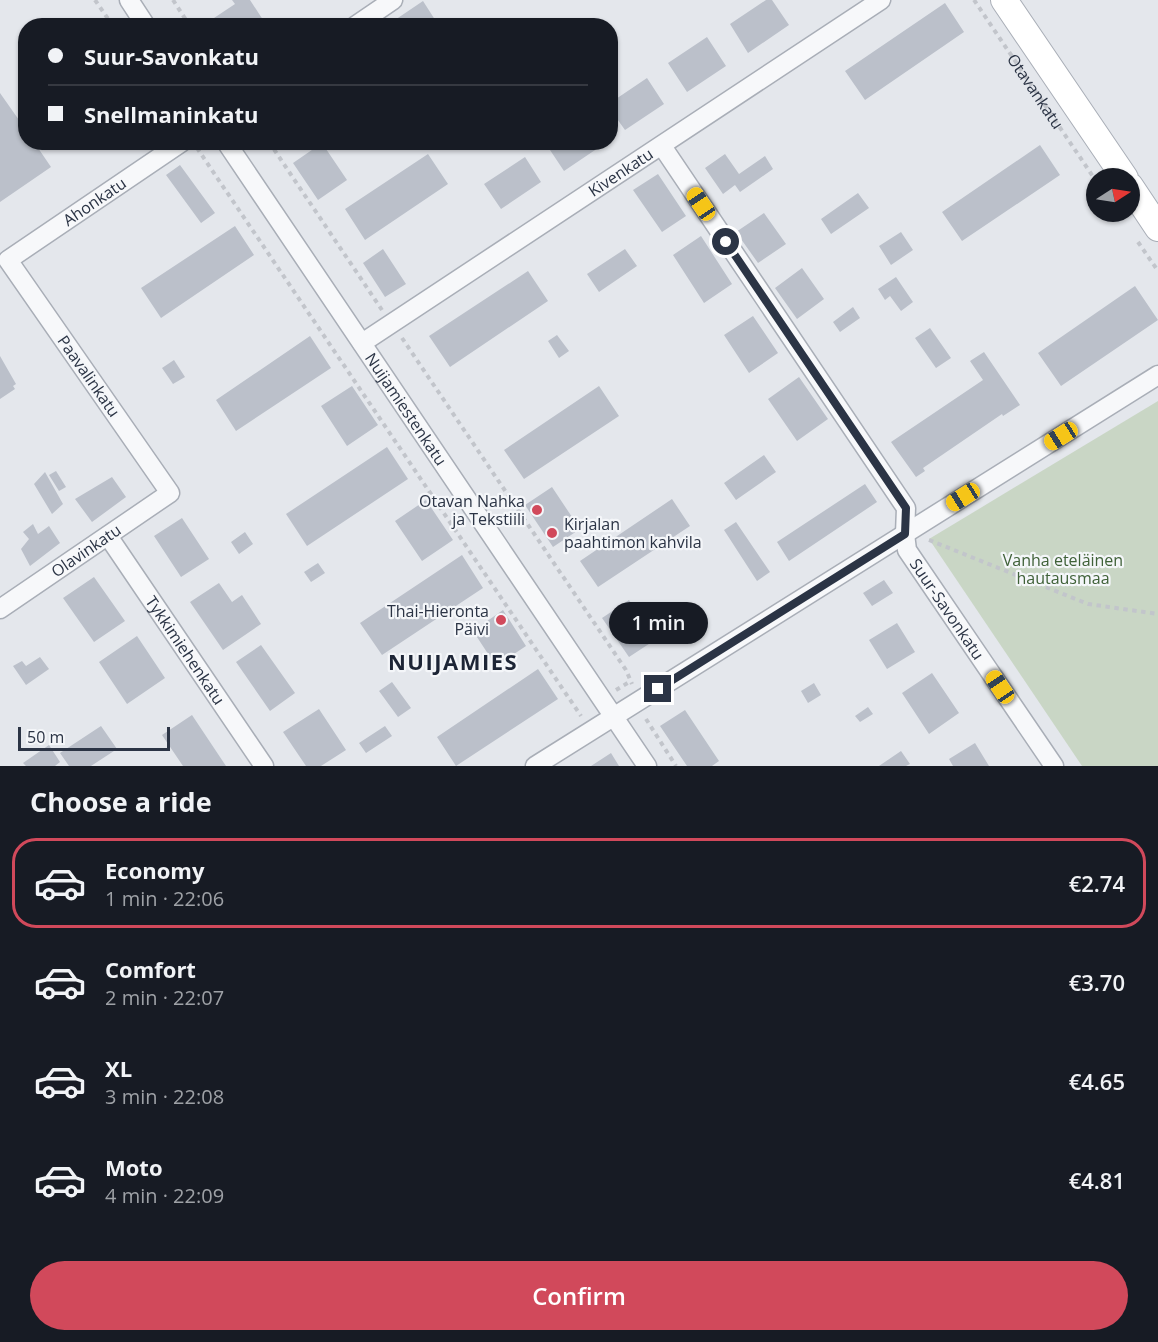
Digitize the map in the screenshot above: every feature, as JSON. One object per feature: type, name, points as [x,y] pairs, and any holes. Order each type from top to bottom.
[{"type":"main road","name":"Otavankatu","points":[[1004,0],[1118,168]]},
{"type":"main road","points":[[1140,201],[1158,228]]},
{"type":"street","points":[[129,0],[141,18]]},
{"type":"street","points":[[367,18],[393,0]]},
{"type":"street","name":"Kivenkatu","points":[[362,343],[881,0]]},
{"type":"street","name":"Suur-Savonkatu","points":[[662,146],[906,508],[907,550],[1054,766]]},
{"type":"street","name":"Ahonkatu","points":[[8,260],[170,150]]},
{"type":"street","name":"Nuijamiestenkatu","points":[[231,150],[647,766]]},
{"type":"street","name":"Paavalinkatu","points":[[8,260],[170,492]]},
{"type":"street","points":[[535,766],[1158,375]]},
{"type":"street","name":"Olavinkatu","points":[[0,609],[170,492]]},
{"type":"street","name":"Tykkimiehenkatu","points":[[108,536],[264,766]]},
{"type":"path","points":[[95,0],[107,18]]},
{"type":"path","points":[[173,0],[185,18]]},
{"type":"path","name":"Otavankatu","points":[[974,0],[1087,168]]},
{"type":"path","points":[[199,150],[591,730]]},
{"type":"path","points":[[275,150],[626,670],[647,722],[676,766]]},
{"type":"path","points":[[929,540],[1088,604],[1158,614]]},
{"type":"green space","name":"Vanha eteläinen hautausmaa","points":[[1158,401],[1158,766],[1082,766],[929,539]]},
{"type":"building","points":[[232,0],[250,0],[262,18],[214,18],[235,4]]},
{"type":"building","points":[[766,0],[772,0],[789,25],[748,53],[730,24]]},
{"type":"building","points":[[423,1],[434,18],[398,18]]},
{"type":"building","points":[[945,3],[964,32],[865,100],[845,71]]},
{"type":"building","points":[[707,37],[726,66],[687,92],[668,63]]},
{"type":"building","points":[[647,78],[664,104],[625,130],[618,120],[618,98]]},
{"type":"building","points":[[0,93],[18,119],[18,150],[39,150],[51,167],[0,202]]},
{"type":"building","points":[[1040,145],[1060,175],[962,241],[942,212]]},
{"type":"building","points":[[312,150],[327,150],[347,180],[318,200],[293,163]]},
{"type":"building","points":[[550,150],[595,150],[564,171]]},
{"type":"building","points":[[428,154],[448,184],[365,240],[345,209]]},
{"type":"building","points":[[725,154],[739,174],[765,156],[773,169],[740,192],[735,185],[723,194],[705,168]]},
{"type":"building","points":[[525,157],[541,182],[501,209],[484,184]]},
{"type":"building","points":[[180,165],[215,213],[201,223],[166,175]]},
{"type":"building","points":[[658,174],[686,216],[662,232],[633,190]]},
{"type":"building","points":[[858,193],[869,208],[831,234],[821,219]]},
{"type":"building","points":[[764,213],[786,244],[758,263],[736,232]]},
{"type":"building","points":[[235,226],[254,255],[161,318],[141,288]]},
{"type":"building","points":[[901,232],[913,250],[891,265],[879,246]]},
{"type":"building","points":[[701,236],[732,284],[704,303],[673,255]]},
{"type":"building","points":[[383,249],[406,284],[385,297],[363,263]]},
{"type":"building","points":[[625,249],[637,266],[599,292],[587,274]]},
{"type":"building","points":[[802,268],[824,299],[797,319],[775,288]]},
{"type":"building","points":[[528,271],[548,301],[450,367],[429,336]]},
{"type":"building","points":[[896,277],[913,302],[901,311],[890,296],[885,300],[878,289]]},
{"type":"building","points":[[1135,286],[1158,320],[1061,386],[1038,353]]},
{"type":"building","points":[[853,307],[860,318],[840,332],[833,322]]},
{"type":"building","points":[[753,316],[778,353],[749,373],[724,335]]},
{"type":"building","points":[[930,328],[951,358],[936,368],[915,338]]},
{"type":"building","points":[[557,335],[569,351],[559,358],[548,341]]},
{"type":"building","points":[[310,336],[331,368],[236,431],[216,400]]},
{"type":"building","points":[[984,352],[1020,405],[1003,416],[1002,414],[923,468],[925,471],[916,477],[891,442],[983,380],[970,361]]},
{"type":"building","points":[[0,356],[16,384],[13,386],[15,389],[0,399]]},
{"type":"building","points":[[174,360],[185,377],[173,384],[162,368]]},
{"type":"building","points":[[799,377],[828,419],[797,441],[768,399]]},
{"type":"building","points":[[352,386],[378,425],[347,446],[321,406]]},
{"type":"building","points":[[599,386],[619,416],[524,479],[504,450]]},
{"type":"building","points":[[387,447],[408,479],[307,546],[286,514]]},
{"type":"building","points":[[764,455],[776,472],[736,500],[724,483]]},
{"type":"building","points":[[56,471],[66,487],[59,491],[49,475]]},
{"type":"building","points":[[45,472],[63,504],[52,514],[34,484]]},
{"type":"building","points":[[112,477],[126,497],[92,522],[75,499]]},
{"type":"building","points":[[865,484],[877,502],[789,561],[777,542]]},
{"type":"building","points":[[552,487],[580,529],[553,547],[525,505]]},
{"type":"building","points":[[672,499],[690,526],[598,587],[580,561]]},
{"type":"building","points":[[426,500],[453,540],[422,561],[395,521]]},
{"type":"building","points":[[182,518],[209,559],[181,577],[154,536]]},
{"type":"building","points":[[736,522],[770,572],[757,581],[724,530]]},
{"type":"building","points":[[33,524],[38,534],[49,526],[60,543],[30,566],[21,549],[29,539],[23,532]]},
{"type":"building","points":[[245,532],[253,544],[239,554],[231,542]]},
{"type":"building","points":[[462,555],[483,588],[382,655],[360,623]]},
{"type":"building","points":[[318,563],[325,573],[311,582],[304,572]]},
{"type":"building","points":[[94,577],[125,621],[94,642],[63,598]]},
{"type":"building","points":[[884,580],[893,593],[872,606],[863,593]]},
{"type":"building","points":[[219,583],[232,602],[242,595],[261,624],[223,650],[190,602]]},
{"type":"building","points":[[629,600],[655,640],[629,657],[602,618]]},
{"type":"building","points":[[503,610],[526,646],[496,666],[473,631]]},
{"type":"building","points":[[897,623],[915,652],[887,669],[869,640]]},
{"type":"building","points":[[137,636],[165,678],[127,704],[99,662]]},
{"type":"building","points":[[261,645],[295,693],[270,711],[236,662]]},
{"type":"building","points":[[40,657],[49,669],[26,685],[13,666],[22,661],[26,666]]},
{"type":"building","points":[[538,669],[558,699],[456,766],[437,737]]},
{"type":"building","points":[[932,673],[959,713],[929,734],[902,693]]},
{"type":"building","points":[[392,682],[411,708],[398,717],[379,691]]},
{"type":"building","points":[[814,683],[821,695],[808,703],[801,691]]},
{"type":"building","points":[[868,707],[873,714],[860,722],[855,716]]},
{"type":"building","points":[[319,709],[346,750],[321,766],[306,766],[283,732]]},
{"type":"building","points":[[685,710],[719,761],[712,766],[687,766],[660,726]]},
{"type":"building","points":[[192,715],[226,766],[183,766],[162,735]]},
{"type":"building","points":[[101,726],[117,749],[91,766],[69,766],[60,753]]},
{"type":"building","points":[[385,726],[392,736],[366,753],[359,743]]},
{"type":"building","points":[[975,743],[989,766],[953,766],[949,759]]},
{"type":"building","points":[[49,745],[60,762],[55,766],[26,766],[23,763]]},
{"type":"building","points":[[901,751],[910,764],[879,766]]},
{"type":"building","points":[[611,753],[619,766],[591,766]]},
{"type":"place","name":"Otavan Nahka ja Tekstiili","points":[[537,510]]},
{"type":"place","name":"Kirjalan paahtimon kahvila","points":[[552,533]]},
{"type":"place","name":"Thai-Hieronta Päivi","points":[[501,620]]},
{"type":"district","name":"NUIJAMIES","points":[[453,662]]},
{"type":"route","points":[[658,689],[905,534],[906,508],[726,242]]}]
